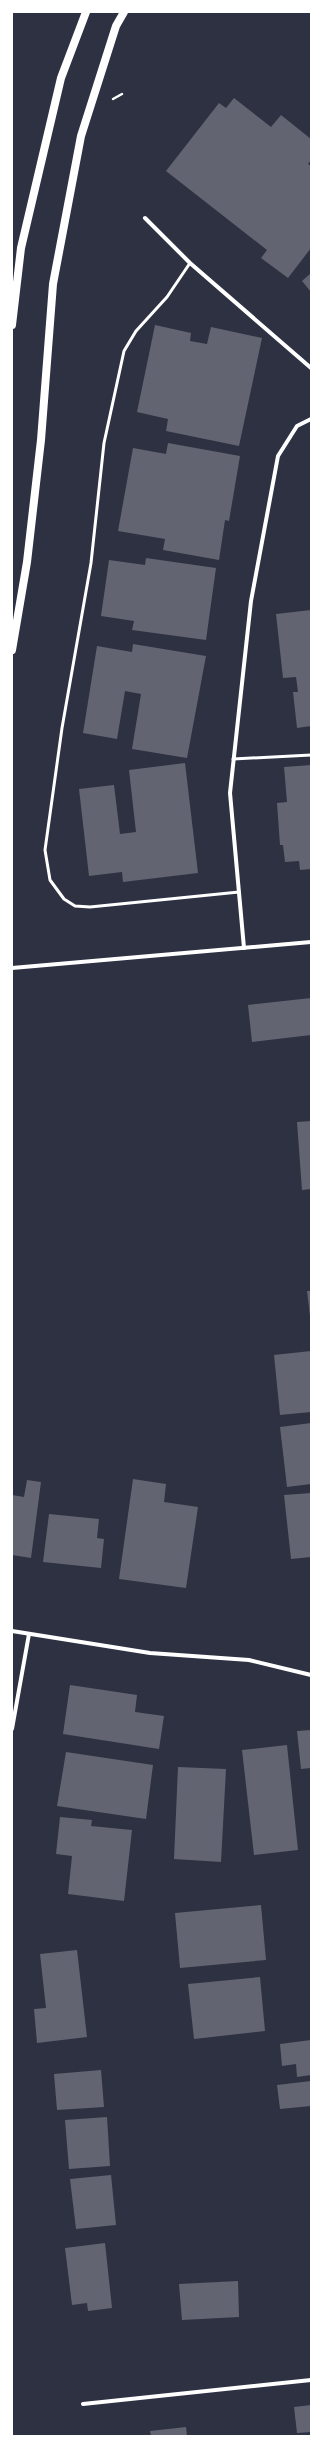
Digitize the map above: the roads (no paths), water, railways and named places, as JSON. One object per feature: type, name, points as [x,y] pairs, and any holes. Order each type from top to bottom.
[{"type":"main road","points":[[12,325],[21,248],[58,93],[86,12]]},
{"type":"main road","points":[[12,650],[27,562],[41,440],[53,284],[81,136],[116,26],[124,12]]},
{"type":"street","points":[[145,218],[190,263],[311,368]]},
{"type":"street","points":[[244,948],[230,793],[251,601],[278,456],[297,426],[311,419]]},
{"type":"street","points":[[12,968],[311,942]]},
{"type":"street","points":[[12,1631],[150,1653],[249,1660],[311,1675]]},
{"type":"street","points":[[12,1729],[29,1634]]},
{"type":"street","points":[[83,2404],[311,2380]]},
{"type":"lane","points":[[190,263],[167,297],[136,331],[124,351],[104,443],[92,563],[62,728],[45,850],[50,880],[64,899],[74,906],[90,907],[239,892]]},
{"type":"lane","points":[[233,759],[311,755]]}]
